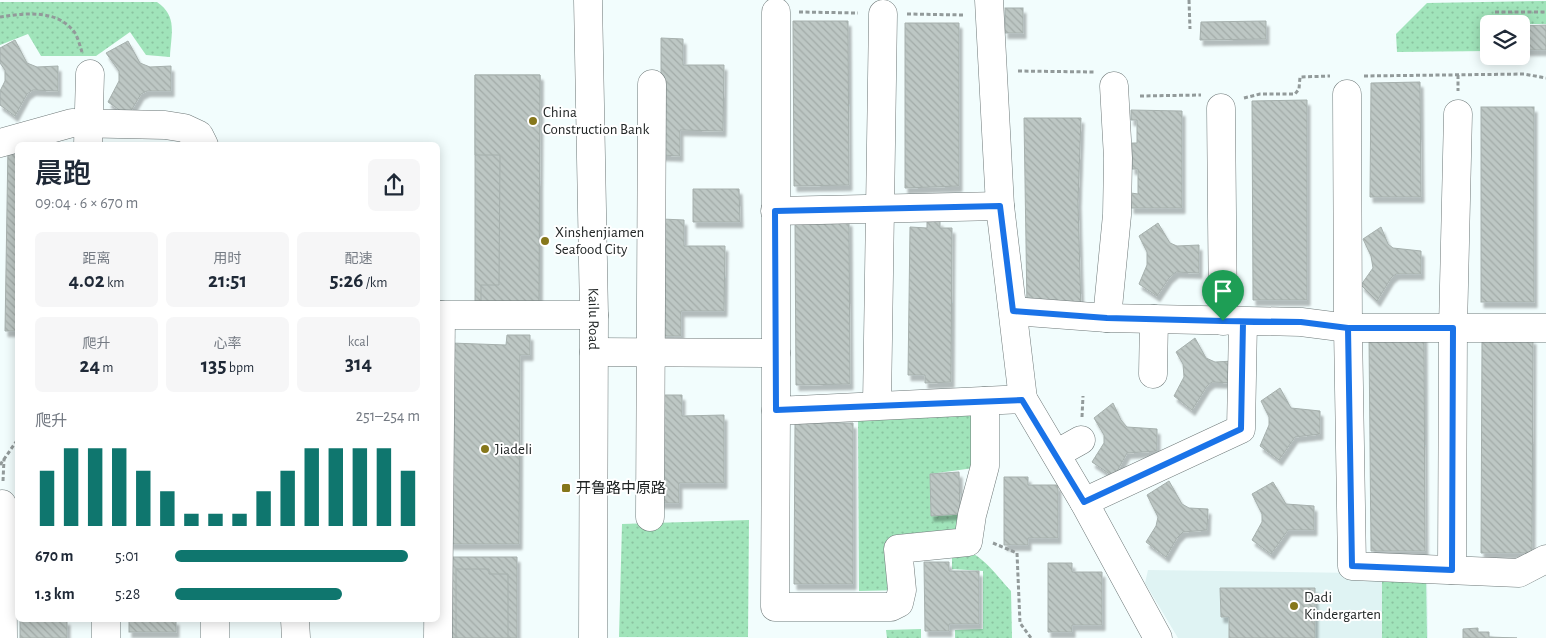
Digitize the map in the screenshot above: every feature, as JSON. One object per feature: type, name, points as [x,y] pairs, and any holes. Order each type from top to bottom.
[{"type":"street","name":"Kailu Road","points":[[588,0],[594,315],[593,638]]},
{"type":"street","points":[[989,0],[1000,206],[1022,400],[1084,502],[1158,638]]},
{"type":"street","points":[[776,12],[775,607],[890,607],[898,602],[902,590],[898,549],[968,542],[972,515],[985,466],[985,401]]},
{"type":"street","points":[[877,404],[882,14]]},
{"type":"street","points":[[88,134],[90,74]]},
{"type":"street","points":[[1347,82],[1348,328],[1352,566],[1519,573],[1546,559]]},
{"type":"street","points":[[650,517],[652,84]]},
{"type":"street","points":[[1107,318],[1117,215],[1118,158],[1114,86]]},
{"type":"street","points":[[1084,502],[1241,429],[1233,321],[1222,108]]},
{"type":"street","points":[[1452,570],[1453,328],[1458,114]]},
{"type":"street","points":[[0,143],[72,123],[88,134],[165,125],[184,128],[198,135],[202,142]]},
{"type":"street","points":[[775,211],[1000,206]]},
{"type":"street","points":[[1013,311],[1107,318],[1301,322],[1348,328],[1546,328]]},
{"type":"street","points":[[440,315],[594,315]]},
{"type":"street","points":[[1153,374],[1154,319]]},
{"type":"street","points":[[594,352],[776,353]]},
{"type":"street","points":[[776,410],[877,404],[1022,400]]},
{"type":"street","points":[[1056,454],[1081,440]]},
{"type":"street","points":[[2,504],[3,638]]},
{"type":"street","points":[[106,622],[106,638]]},
{"type":"street","points":[[215,622],[215,638]]},
{"type":"street","points":[[295,622],[296,638]]},
{"type":"street","points":[[438,622],[438,638]]},
{"type":"path","points":[[1189,0],[1190,29]]},
{"type":"path","points":[[1495,12],[1546,12]]},
{"type":"path","points":[[0,17],[23,14],[43,15],[62,20],[75,34],[90,74]]},
{"type":"path","points":[[1222,108],[1244,98],[1260,94],[1294,94],[1300,89],[1300,77],[1347,82],[1524,74],[1546,78]]},
{"type":"path","points":[[0,465],[15,443]]},
{"type":"path","points":[[968,542],[992,542],[1017,553],[1020,623],[1031,638]]},
{"type":"shaded area","name":"Dadi Kindergarten","points":[[1148,570],[1427,574],[1428,638],[1178,638],[1145,583]]},
{"type":"green space","points":[[1546,1],[1546,24],[1530,24],[1530,15],[1480,15],[1480,51],[1397,52],[1396,34],[1427,3]]},
{"type":"green space","points":[[0,2],[157,2],[164,7],[171,20],[170,57],[146,55],[130,32],[96,56],[41,56],[28,34],[0,45]]},
{"type":"green space","points":[[978,411],[974,468],[930,474],[931,515],[960,514],[962,543],[898,549],[902,590],[859,591],[858,414]]},
{"type":"green space","points":[[749,520],[748,637],[619,637],[622,524]]},
{"type":"green space","points":[[952,548],[962,549],[978,557],[992,569],[1011,591],[1012,638],[955,638],[955,630],[983,629],[983,571],[952,569]]},
{"type":"green space","points":[[1426,575],[1427,638],[1382,638],[1382,576]]},
{"type":"green space","points":[[921,629],[921,638],[887,638],[886,630]]},
{"type":"building","points":[[1005,8],[1023,8],[1023,33],[1005,33]]},
{"type":"building","points":[[793,21],[848,21],[849,185],[794,186]]},
{"type":"building","points":[[1266,21],[1266,39],[1200,40],[1201,22]]},
{"type":"building","points":[[905,23],[959,23],[959,186],[905,188]]},
{"type":"building","points":[[1546,25],[1546,50],[1530,50],[1530,26]]},
{"type":"building","points":[[661,38],[683,39],[683,65],[724,65],[723,131],[680,130],[680,156],[661,155]]},
{"type":"building","points":[[15,40],[27,63],[37,67],[58,66],[58,91],[33,90],[27,94],[15,116],[0,105],[0,91],[5,81],[5,70],[0,63],[0,48]]},
{"type":"building","points":[[128,41],[140,63],[150,67],[171,66],[171,91],[147,91],[141,94],[128,116],[108,102],[119,81],[119,71],[106,53]]},
{"type":"building","points":[[475,75],[540,75],[539,301],[475,301]]},
{"type":"building","points":[[475,75],[540,75],[539,301],[481,301],[481,285],[499,285],[500,155],[475,155]]},
{"type":"building","points":[[1420,82],[1421,197],[1370,197],[1371,83]]},
{"type":"building","points":[[1307,100],[1307,300],[1253,300],[1252,101]]},
{"type":"building","points":[[1481,107],[1534,107],[1534,302],[1481,302]]},
{"type":"building","points":[[1131,110],[1182,111],[1182,208],[1131,208],[1131,193],[1138,194],[1138,169],[1132,169],[1132,143],[1137,143],[1137,120],[1131,120]]},
{"type":"building","points":[[1024,118],[1081,118],[1078,202],[1081,312],[1027,307]]},
{"type":"building","points":[[8,145],[15,146],[15,331],[5,331]]},
{"type":"building","points":[[693,189],[739,189],[740,222],[693,222]]},
{"type":"building","points":[[662,219],[684,220],[684,246],[725,246],[724,311],[681,311],[681,336],[662,336]]},
{"type":"building","points":[[849,221],[850,384],[796,385],[795,222]]},
{"type":"building","points":[[940,221],[940,228],[952,228],[951,382],[925,383],[925,375],[908,375],[910,227],[927,228],[927,222]]},
{"type":"building","points":[[1158,223],[1170,243],[1177,246],[1199,245],[1199,273],[1176,272],[1169,278],[1157,296],[1139,284],[1147,265],[1147,252],[1139,236]]},
{"type":"building","points":[[1381,227],[1388,244],[1393,248],[1421,251],[1421,274],[1396,274],[1391,278],[1377,301],[1361,285],[1373,268],[1371,256],[1363,239]]},
{"type":"building","name":"Jiadeli","points":[[507,335],[530,335],[530,355],[520,355],[519,544],[450,544],[451,343],[506,345]]},
{"type":"building","points":[[1424,336],[1425,551],[1371,551],[1369,338]]},
{"type":"building","points":[[1195,338],[1206,358],[1215,362],[1234,361],[1234,383],[1212,382],[1207,386],[1192,410],[1174,396],[1184,377],[1183,364],[1176,352]]},
{"type":"building","points":[[1482,339],[1533,339],[1532,553],[1481,553]]},
{"type":"building","points":[[1280,388],[1291,408],[1320,411],[1320,434],[1295,437],[1279,460],[1260,446],[1269,425],[1269,417],[1261,401]]},
{"type":"building","points":[[662,395],[682,395],[682,416],[724,415],[724,483],[679,483],[679,503],[661,503]]},
{"type":"building","points":[[1113,403],[1121,420],[1127,427],[1157,429],[1157,451],[1127,453],[1114,477],[1092,462],[1104,443],[1104,435],[1094,418]]},
{"type":"building","points":[[795,423],[853,423],[853,584],[794,584]]},
{"type":"building","points":[[959,472],[960,514],[931,516],[930,474]]},
{"type":"building","points":[[1004,477],[1028,477],[1028,485],[1058,485],[1058,538],[1028,538],[1028,545],[1004,545]]},
{"type":"building","points":[[1169,481],[1182,504],[1189,508],[1208,509],[1207,530],[1183,532],[1177,538],[1166,557],[1146,542],[1156,526],[1158,517],[1147,495]]},
{"type":"building","points":[[1273,482],[1286,504],[1314,506],[1314,530],[1288,530],[1271,554],[1252,540],[1262,522],[1262,514],[1252,494]]},
{"type":"building","points":[[450,557],[517,557],[517,638],[451,638]]},
{"type":"building","points":[[924,562],[949,562],[949,571],[979,571],[979,624],[949,624],[949,631],[925,631]]},
{"type":"building","points":[[1048,563],[1072,563],[1072,572],[1102,572],[1102,625],[1072,625],[1072,632],[1048,632]]},
{"type":"building","points":[[456,569],[489,569],[489,574],[508,574],[508,638],[456,638]]},
{"type":"building","points":[[1220,588],[1315,588],[1315,638],[1229,638],[1229,617],[1221,617]]},
{"type":"building","points":[[20,622],[67,622],[67,638],[20,638]]},
{"type":"building","points":[[129,622],[176,622],[176,632],[129,632]]},
{"type":"building","points":[[1478,628],[1478,632],[1489,632],[1489,637],[1517,638],[1463,638],[1463,629]]},
{"type":"place","name":"China Construction Bank","points":[[533,121]]},
{"type":"place","name":"Xinshenjiamen Seafood City","points":[[545,241]]},
{"type":"place","name":"Jiadeli","points":[[485,449]]},
{"type":"place","name":"开鲁路中原路","points":[[566,488]]},
{"type":"place","name":"Dadi Kindergarten","points":[[1294,606]]},
{"type":"route","points":[[1223,321],[1107,318],[1013,311],[1000,206],[775,211],[776,410],[877,404],[1022,400],[1084,502],[1241,429],[1243,322],[1301,322],[1348,328],[1348,429],[1352,566],[1452,570],[1453,328],[1348,328],[1301,322],[1223,321]]}]
